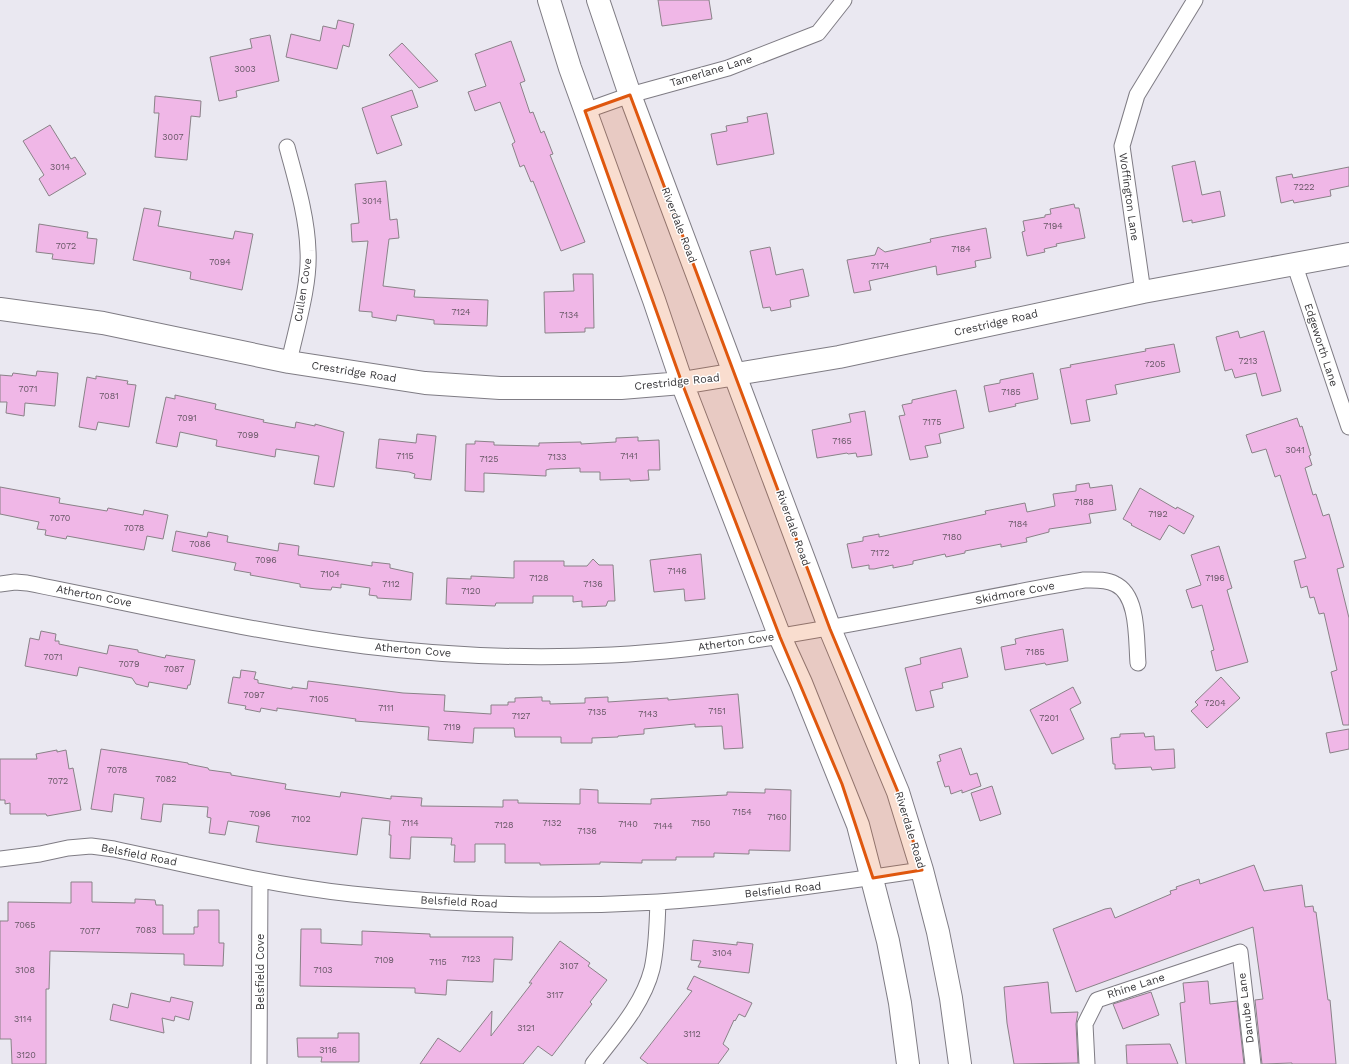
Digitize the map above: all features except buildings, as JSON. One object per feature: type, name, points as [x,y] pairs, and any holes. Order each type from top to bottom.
[{"type":"street","points":[[549,0],[585,111],[654,300],[682,383],[780,636],[802,683],[858,825],[888,941],[900,1002],[908,1064]]},
{"type":"street","name":"Riverdale Road","points":[[598,0],[630,95],[830,629],[898,792],[922,870],[949,991],[960,1064]]},
{"type":"street","name":"Tamerlane Lane","points":[[585,111],[630,95],[728,68],[818,33],[844,0]]},
{"type":"street","name":"Woffington Lane","points":[[1143,292],[1122,146],[1137,95],[1195,0]]},
{"type":"street","name":"Cullen Cove","points":[[287,147],[304,218],[308,252],[303,296],[289,362]]},
{"type":"street","name":"Crestridge Road","points":[[0,309],[103,323],[289,362],[425,383],[500,388],[621,388],[682,383],[845,356],[1143,292],[1349,254]]},
{"type":"street","name":"Edgeworth Lane","points":[[1294,263],[1349,427]]},
{"type":"street","name":"Skidmore Cove","points":[[830,629],[1054,585],[1084,580],[1101,580],[1115,584],[1125,592],[1131,604],[1135,622],[1138,663]]},
{"type":"street","name":"Atherton Cove","points":[[0,584],[15,582],[27,583],[314,638],[365,646],[440,652],[527,656],[612,655],[725,645],[830,629]]},
{"type":"street","name":"Belsfield Road","points":[[0,859],[40,854],[68,848],[91,846],[114,849],[260,881],[350,894],[456,903],[534,905],[658,902],[798,889],[922,870]]},
{"type":"street","name":"Belsfield Cove","points":[[259,1064],[260,881]]},
{"type":"street","points":[[593,1064],[632,1012],[646,987],[654,955],[658,902]]},
{"type":"street","name":"Rhine Lane","points":[[1087,1064],[1085,1024],[1097,1000],[1240,952]]},
{"type":"street","name":"Danube Lane","points":[[1240,952],[1253,1064]]},
{"type":"highlighted area","points":[[630,95],[830,629],[898,792],[922,870],[873,878],[842,784],[780,637],[682,383],[585,111]]}]
